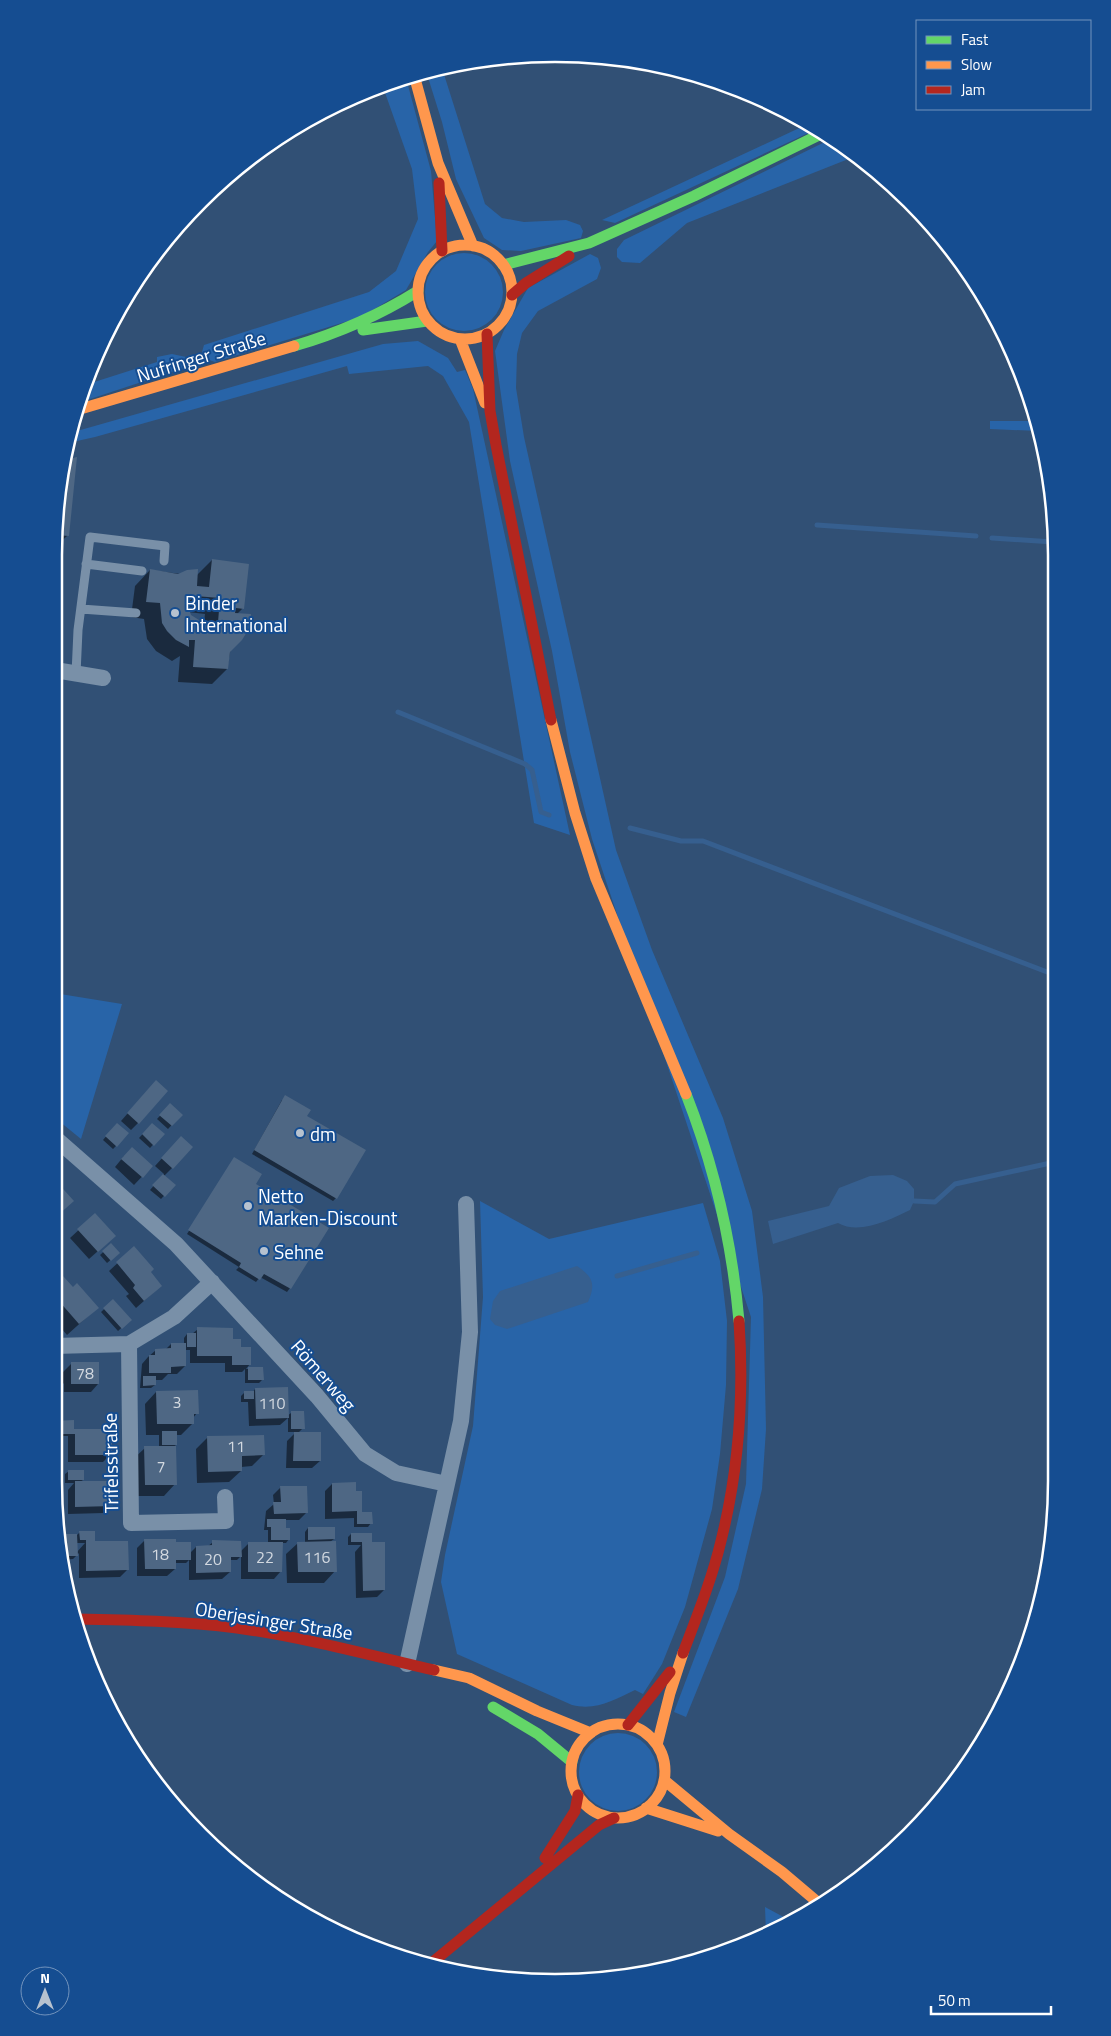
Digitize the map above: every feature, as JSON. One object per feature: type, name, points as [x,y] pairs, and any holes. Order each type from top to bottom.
[{"type":"main road","points":[[416,83],[438,162],[473,246]]},
{"type":"main road","points":[[512,294],[589,243],[694,196],[815,137]]},
{"type":"main road","points":[[438,162],[442,251]]},
{"type":"main road","points":[[502,265],[589,243]]},
{"type":"main road","points":[[456,246],[473,246],[488,251],[502,265],[509,276],[512,294],[510,304],[502,321],[487,334],[474,338],[460,339],[443,334],[427,321],[420,308],[419,281],[424,269],[432,258],[442,251],[456,246]]},
{"type":"main road","name":"Nufringer Straße","points":[[86,407],[334,334],[389,309],[418,291]]},
{"type":"main road","name":"Nufringer Straße","points":[[334,334],[427,321]]},
{"type":"main road","points":[[487,334],[491,418],[543,678],[578,824],[616,932],[674,1065],[705,1146],[720,1199],[733,1266],[739,1313],[741,1374],[739,1433],[732,1488],[721,1545],[696,1620],[680,1660],[660,1725],[657,1745]]},
{"type":"main road","points":[[460,339],[491,418]]},
{"type":"main road","name":"Oberjesinger Straße","points":[[83,1619],[150,1621],[237,1628],[314,1642],[469,1678],[537,1711],[591,1733]]},
{"type":"main road","points":[[628,1725],[680,1660]]},
{"type":"main road","points":[[414,1666],[446,1684]]},
{"type":"main road","points":[[480,1701],[519,1721],[572,1762]]},
{"type":"main road","points":[[437,1959],[599,1825],[614,1818],[630,1816],[646,1808],[658,1796],[664,1780],[664,1762],[657,1745],[644,1732],[628,1725],[605,1726],[591,1733],[578,1746],[572,1762],[572,1780],[583,1803],[596,1813],[614,1818]]},
{"type":"main road","points":[[664,1780],[729,1834],[782,1872],[814,1899]]},
{"type":"main road","points":[[521,1888],[569,1824],[576,1811],[578,1795]]},
{"type":"main road","points":[[646,1808],[729,1834]]},
{"type":"street","points":[[63,672],[103,678]]},
{"type":"street","name":"Römerweg","points":[[63,1145],[176,1244],[317,1396],[365,1454],[396,1473],[447,1484]]},
{"type":"street","points":[[414,1666],[460,1422],[470,1332],[466,1204]]},
{"type":"street","points":[[63,1346],[128,1344],[174,1317],[212,1282]]},
{"type":"street","name":"Trifelsstraße","points":[[128,1344],[131,1523],[226,1521],[225,1497]]},
{"type":"lane","points":[[76,674],[81,609],[90,538],[165,546],[164,561]]},
{"type":"lane","points":[[86,564],[142,571]]},
{"type":"lane","points":[[81,609],[136,613]]},
{"type":"shaded area","points":[[444,75],[485,204],[502,218],[524,222],[566,220],[580,225],[583,231],[581,238],[521,251],[502,250],[484,238],[456,179],[442,122],[428,79]]},
{"type":"shaded area","points":[[408,85],[431,171],[437,241],[428,252],[406,290],[361,317],[215,362],[206,359],[202,352],[204,345],[369,292],[396,271],[418,219],[412,169],[385,93]]},
{"type":"shaded area","points":[[800,128],[808,133],[615,223],[602,220]]},
{"type":"shaded area","points":[[824,143],[848,159],[687,223],[640,263],[622,262],[617,257],[617,249],[624,240]]},
{"type":"shaded area","points":[[464,253],[479,256],[492,264],[500,277],[503,292],[500,307],[492,320],[479,328],[464,331],[449,328],[436,320],[428,307],[425,292],[428,277],[436,264],[449,256]]},
{"type":"shaded area","points":[[590,254],[598,258],[601,268],[597,279],[538,311],[522,333],[517,354],[516,388],[524,437],[616,850],[652,950],[723,1118],[752,1211],[763,1297],[766,1429],[762,1489],[738,1589],[686,1717],[674,1712],[725,1577],[746,1484],[751,1317],[592,839],[570,752],[552,651],[510,461],[495,351],[504,330],[528,288]]},
{"type":"shaded area","points":[[418,341],[448,358],[457,372],[465,370],[473,389],[570,835],[534,823],[469,422],[443,376],[428,366],[349,374],[347,366],[76,441],[78,431],[383,344]]},
{"type":"shaded area","points":[[172,354],[186,357],[187,367],[88,400],[95,382],[157,362],[157,357]]},
{"type":"shaded area","points":[[990,421],[1030,421],[1033,431],[990,429]]},
{"type":"shaded area","points":[[63,994],[122,1004],[81,1139],[63,1124]]},
{"type":"shaded area","points":[[893,1175],[907,1181],[914,1189],[914,1201],[910,1210],[874,1225],[855,1227],[838,1223],[773,1244],[768,1221],[829,1206],[839,1188],[870,1176]]},
{"type":"shaded area","points":[[480,1201],[549,1239],[703,1203],[720,1261],[727,1321],[726,1385],[720,1454],[712,1509],[685,1607],[662,1664],[643,1694],[635,1690],[597,1706],[572,1705],[457,1654],[441,1582],[445,1555],[473,1426],[483,1297]]},
{"type":"shaded area","points":[[577,1266],[592,1281],[592,1290],[588,1302],[507,1329],[495,1325],[490,1319],[493,1301],[500,1291]]},
{"type":"shaded area","points":[[618,1733],[633,1736],[646,1744],[654,1757],[657,1772],[654,1787],[646,1800],[633,1808],[618,1811],[603,1808],[590,1800],[582,1787],[579,1772],[582,1757],[590,1744],[603,1736]]},
{"type":"shaded area","points":[[765,1907],[784,1917],[774,1923],[766,1927]]},
{"type":"building","points":[[77,457],[69,536],[64,536],[67,491],[72,458]]},
{"type":"building","name":"Binder International","points":[[212,559],[249,564],[244,609],[236,608],[235,613],[251,614],[250,627],[242,640],[230,652],[228,669],[193,667],[195,640],[189,640],[189,647],[176,640],[162,623],[160,603],[146,602],[150,569],[178,574],[187,570],[198,569],[197,586],[209,587]],"holes":[[[195,596],[220,598],[218,622],[199,620],[191,615],[188,606],[190,600]]]},
{"type":"building","points":[[156,1080],[168,1091],[139,1124],[127,1113]]},
{"type":"building","name":"dm","points":[[285,1095],[311,1110],[307,1116],[366,1150],[337,1199],[254,1150]]},
{"type":"building","points":[[170,1103],[183,1115],[172,1126],[159,1115]]},
{"type":"building","points":[[117,1123],[129,1133],[117,1147],[105,1136]]},
{"type":"building","points":[[152,1123],[165,1134],[154,1146],[142,1134]]},
{"type":"building","points":[[181,1136],[193,1147],[173,1169],[161,1158]]},
{"type":"building","points":[[132,1147],[153,1166],[143,1178],[121,1159]]},
{"type":"building","name":"Netto Marken-Discount","points":[[234,1157],[262,1174],[256,1184],[329,1228],[291,1289],[264,1274],[260,1280],[239,1267],[241,1263],[188,1230]]},
{"type":"building","points":[[163,1174],[176,1185],[165,1197],[152,1185]]},
{"type":"building","points":[[63,1189],[74,1201],[63,1211]]},
{"type":"building","points":[[95,1213],[116,1236],[98,1252],[77,1229]]},
{"type":"building","points":[[111,1243],[120,1253],[111,1261],[102,1251]]},
{"type":"building","points":[[134,1246],[154,1269],[151,1272],[162,1286],[144,1301],[133,1288],[135,1285],[116,1262]]},
{"type":"building","points":[[63,1276],[73,1287],[77,1283],[99,1308],[79,1324],[63,1306]]},
{"type":"building","points":[[113,1299],[132,1320],[122,1329],[103,1308]]},
{"type":"building","points":[[197,1327],[233,1328],[233,1339],[241,1339],[241,1347],[251,1347],[251,1365],[232,1365],[232,1356],[197,1356]]},
{"type":"building","points":[[187,1333],[196,1333],[196,1347],[187,1347]]},
{"type":"building","points":[[171,1343],[186,1343],[186,1366],[171,1367],[171,1373],[149,1373],[149,1355],[155,1355],[155,1349],[171,1348]]},
{"type":"building","points":[[71,1362],[99,1362],[99,1384],[71,1384]]},
{"type":"building","points":[[248,1367],[263,1367],[264,1380],[248,1380]]},
{"type":"building","points":[[143,1376],[156,1376],[156,1385],[143,1386]]},
{"type":"building","points":[[288,1387],[289,1418],[256,1419],[255,1388]]},
{"type":"building","points":[[198,1390],[199,1414],[194,1414],[194,1424],[157,1424],[156,1391]]},
{"type":"building","points":[[244,1391],[254,1391],[254,1399],[244,1399]]},
{"type":"building","points":[[291,1411],[304,1411],[305,1429],[291,1429]]},
{"type":"building","points":[[74,1420],[74,1429],[112,1429],[112,1455],[75,1455],[75,1434],[63,1434],[63,1421]]},
{"type":"building","points":[[162,1431],[177,1431],[177,1445],[162,1445]]},
{"type":"building","points":[[294,1432],[321,1432],[321,1461],[293,1461]]},
{"type":"building","points":[[264,1435],[265,1455],[242,1456],[242,1471],[208,1472],[207,1436]]},
{"type":"building","points":[[144,1446],[176,1446],[177,1485],[145,1485]]},
{"type":"building","points":[[68,1470],[84,1470],[84,1480],[68,1480]]},
{"type":"building","points":[[75,1481],[113,1481],[113,1506],[75,1507]]},
{"type":"building","points":[[356,1482],[356,1491],[362,1491],[362,1512],[372,1512],[373,1524],[357,1524],[357,1511],[332,1512],[332,1483]]},
{"type":"building","points":[[280,1486],[307,1486],[308,1513],[274,1514],[273,1502],[281,1502]]},
{"type":"building","points":[[267,1519],[286,1519],[286,1528],[290,1528],[290,1540],[271,1540],[271,1527],[267,1527]]},
{"type":"building","points":[[308,1527],[335,1527],[335,1539],[308,1540]]},
{"type":"building","points":[[79,1531],[95,1531],[95,1541],[128,1541],[129,1570],[86,1571],[86,1540],[80,1540]]},
{"type":"building","points":[[351,1533],[372,1533],[372,1542],[385,1542],[385,1590],[363,1591],[362,1542],[351,1542]]},
{"type":"building","points":[[66,1534],[77,1534],[78,1556],[69,1556]]},
{"type":"building","points":[[144,1539],[176,1539],[176,1542],[191,1542],[191,1560],[176,1560],[176,1569],[145,1569]]},
{"type":"building","points":[[212,1540],[241,1541],[242,1557],[231,1557],[231,1572],[196,1573],[196,1546],[212,1545]]},
{"type":"building","points":[[336,1541],[337,1572],[298,1572],[297,1542]]},
{"type":"building","points":[[248,1542],[283,1542],[282,1572],[248,1572]]},
{"type":"waterway","points":[[817,525],[976,536]]},
{"type":"waterway","points":[[992,538],[1048,542]]},
{"type":"waterway","points":[[398,712],[525,764],[532,770],[541,812],[549,815]]},
{"type":"waterway","points":[[630,828],[681,841],[703,841],[1048,972]]},
{"type":"waterway","points":[[914,1201],[935,1202],[955,1184],[1048,1164]]},
{"type":"waterway","points":[[617,1276],[697,1253]]},
{"type":"traffic: fast","points":[[503,265],[589,243],[694,196],[815,137]]},
{"type":"traffic: fast","points":[[294,346],[358,323],[418,291]]},
{"type":"traffic: fast","points":[[363,330],[427,321]]},
{"type":"traffic: fast","points":[[686,1094],[706,1150],[721,1206],[732,1263],[739,1321]]},
{"type":"traffic: fast","points":[[493,1707],[538,1734],[572,1762]]},
{"type":"traffic: slow","points":[[416,83],[438,163],[473,246]]},
{"type":"traffic: slow","points":[[465,245],[483,249],[498,259],[508,274],[512,292],[508,310],[498,325],[483,335],[465,339],[447,335],[432,325],[422,310],[418,292],[422,274],[432,259],[447,249],[465,245]]},
{"type":"traffic: slow","points":[[460,339],[485,403]]},
{"type":"traffic: slow","points":[[86,407],[294,346]]},
{"type":"traffic: slow","points":[[551,720],[575,813],[596,879],[686,1094]]},
{"type":"traffic: slow","points":[[657,1745],[670,1693],[683,1653]]},
{"type":"traffic: slow","points":[[434,1670],[469,1678],[537,1711],[591,1733]]},
{"type":"traffic: slow","points":[[618,1724],[636,1728],[651,1738],[661,1753],[665,1771],[661,1789],[651,1804],[636,1814],[618,1818],[600,1814],[585,1804],[575,1789],[571,1771],[575,1753],[585,1738],[600,1728],[618,1724]]},
{"type":"traffic: slow","points":[[664,1780],[729,1834],[782,1872],[814,1899]]},
{"type":"traffic: slow","points":[[646,1808],[718,1831]]},
{"type":"traffic: jam","points":[[439,183],[442,251]]},
{"type":"traffic: jam","points":[[512,295],[526,283],[569,256]]},
{"type":"traffic: jam","points":[[487,334],[490,411],[551,720]]},
{"type":"traffic: jam","points":[[683,1653],[713,1569],[732,1487],[739,1432],[741,1376],[739,1321]]},
{"type":"traffic: jam","points":[[83,1619],[176,1622],[237,1628],[311,1641],[434,1670]]},
{"type":"traffic: jam","points":[[628,1725],[670,1672]]},
{"type":"traffic: jam","points":[[545,1858],[575,1811],[578,1795]]},
{"type":"traffic: jam","points":[[437,1959],[599,1825],[614,1818]]},
{"type":"place","name":"Binder International","points":[[175,613]]},
{"type":"place","name":"dm","points":[[300,1133]]},
{"type":"place","name":"Netto Marken-Discount","points":[[248,1206]]},
{"type":"place","name":"Sehne","points":[[264,1251]]}]
